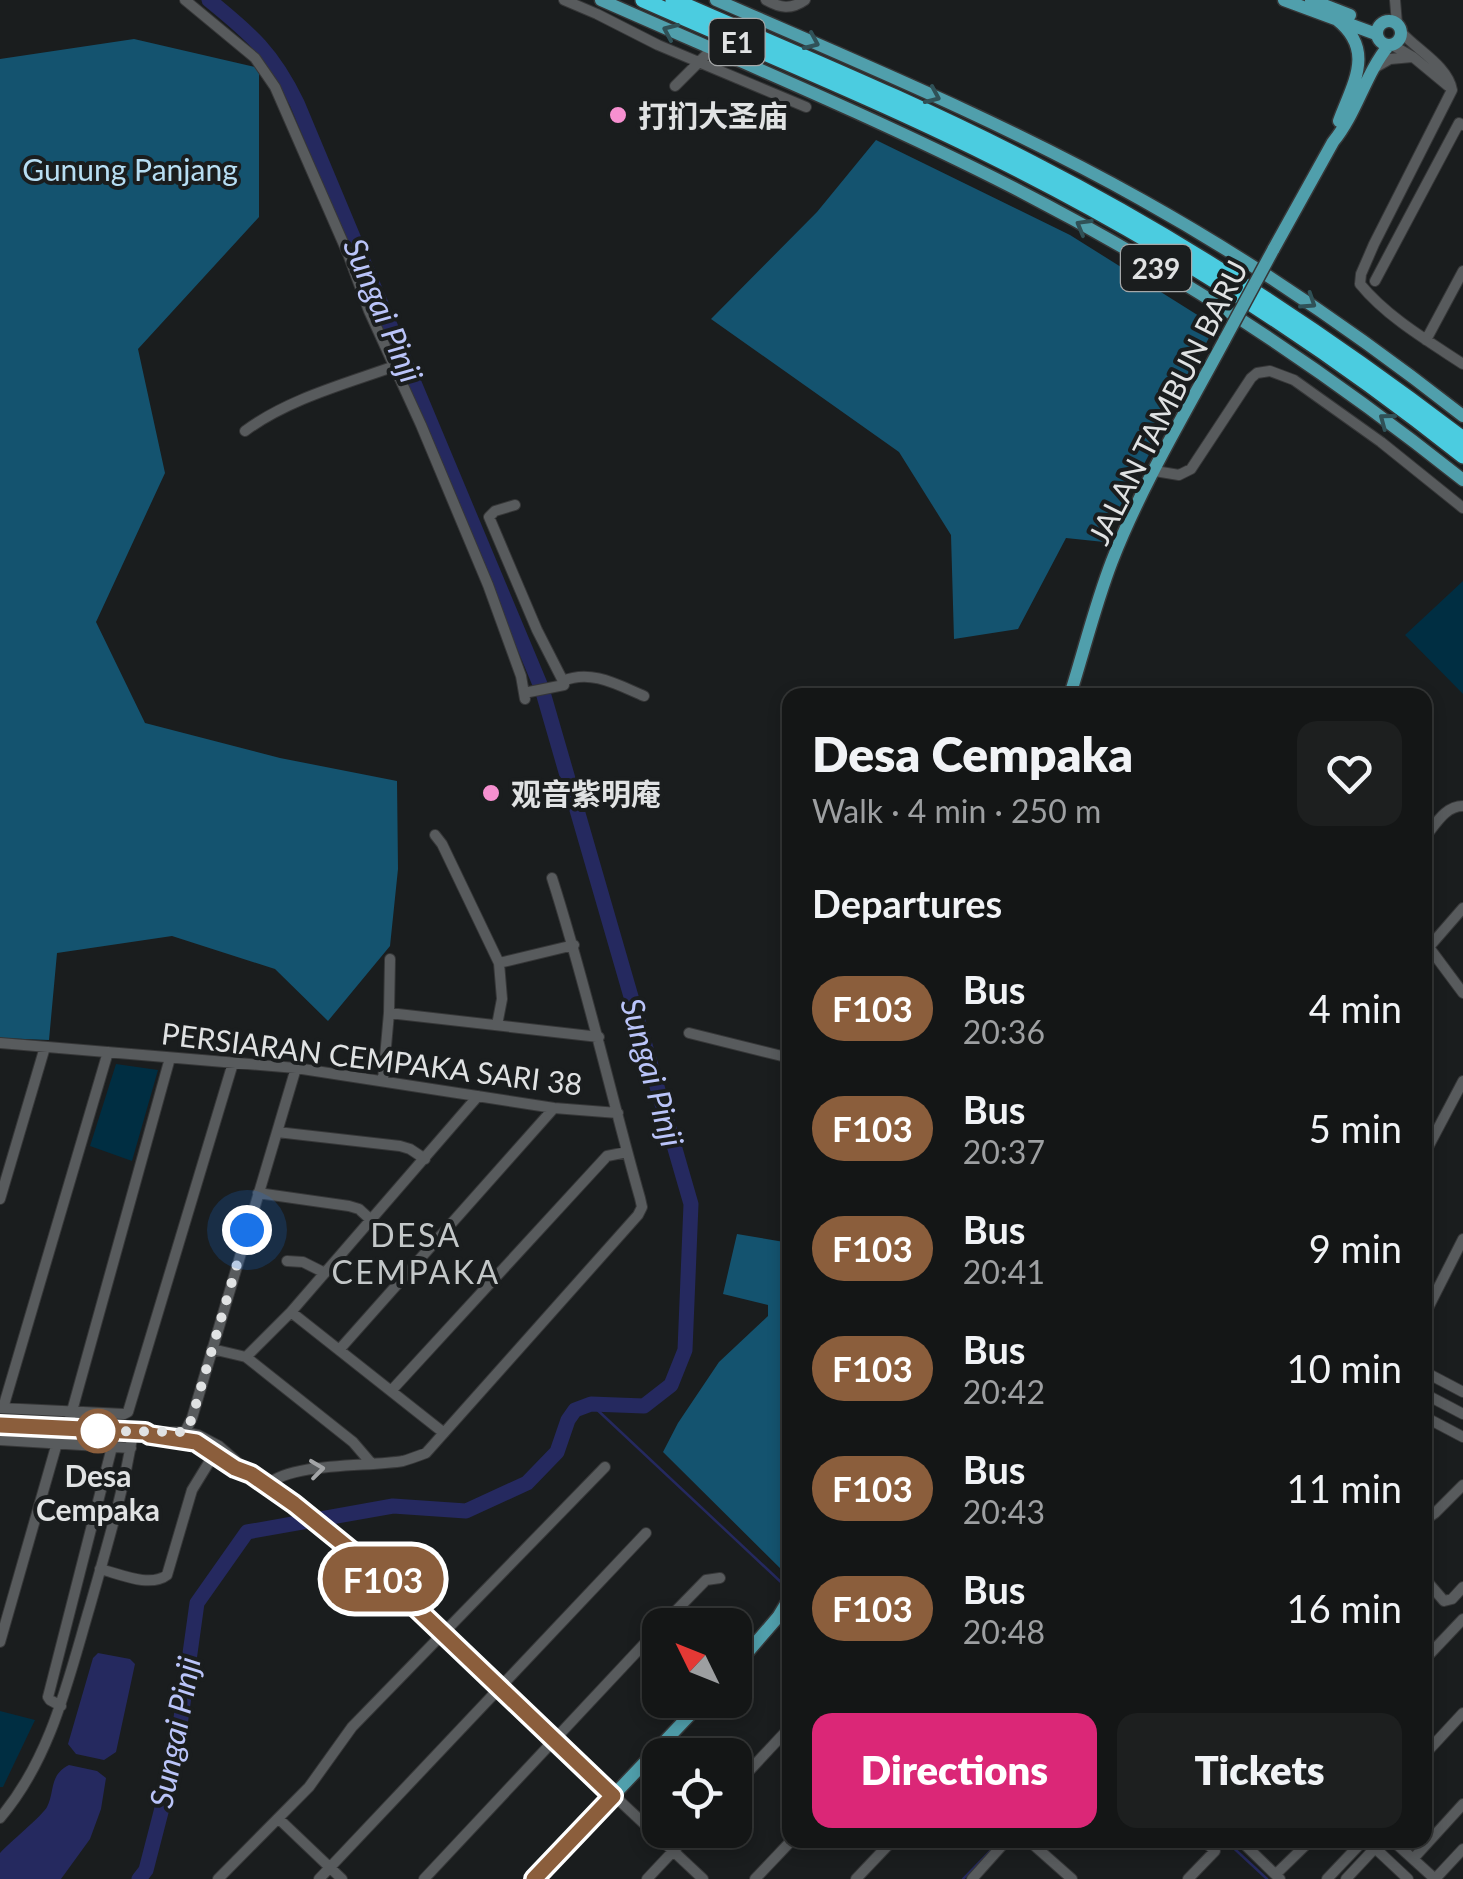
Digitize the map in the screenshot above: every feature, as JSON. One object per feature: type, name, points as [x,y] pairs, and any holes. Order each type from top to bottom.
[{"type":"highway","name":"E1","points":[[643,0],[958,140],[1123,227],[1317,348],[1463,456]]},
{"type":"highway","name":"E1","points":[[673,0],[963,128],[1130,215],[1310,326],[1463,440]]},
{"type":"main road","name":"239","points":[[601,0],[904,134],[1050,208],[1171,277],[1306,364],[1463,480]]},
{"type":"main road","points":[[716,0],[1004,128],[1140,198],[1321,310],[1463,416]]},
{"type":"main road","points":[[1284,0],[1388,33]]},
{"type":"main road","points":[[1311,0],[1388,33]]},
{"type":"main road","points":[[1336,19],[1356,39],[1359,49],[1359,68],[1339,121]]},
{"type":"main road","name":"JALAN TAMBUN BARU","points":[[1072,688],[1112,563],[1154,471],[1272,250],[1346,126],[1388,33]]},
{"type":"main road","name":"JALAN TAMBUN BARU","points":[[1333,142],[1339,121],[1388,33]]},
{"type":"main road","points":[[752,1646],[782,1610]]},
{"type":"main road","points":[[534,1879],[687,1718]]},
{"type":"street","points":[[185,0],[255,58],[275,86],[488,585],[527,694],[582,675],[644,696]]},
{"type":"street","points":[[564,0],[806,107]]},
{"type":"street","points":[[766,0],[782,7],[796,6],[805,0]]},
{"type":"street","points":[[1388,33],[1395,2]]},
{"type":"street","points":[[1388,33],[1452,90]]},
{"type":"street","points":[[1388,33],[1412,44],[1442,70],[1452,90],[1360,274],[1360,284],[1426,340],[1463,364]]},
{"type":"street","points":[[1375,67],[1390,59],[1413,57]]},
{"type":"street","points":[[674,86],[703,59]]},
{"type":"street","points":[[1375,282],[1459,123],[1463,124]]},
{"type":"street","points":[[1426,340],[1463,271]]},
{"type":"street","points":[[245,430],[288,407],[395,366]]},
{"type":"street","points":[[1154,471],[1179,475],[1191,469],[1251,378],[1270,370],[1315,394],[1463,508]]},
{"type":"street","points":[[515,506],[495,511],[489,517],[558,684]]},
{"type":"street","points":[[1432,829],[1446,812],[1463,806]]},
{"type":"street","points":[[434,835],[442,844],[500,964],[502,999],[498,1025]]},
{"type":"street","points":[[267,1485],[302,1471],[403,1461],[426,1453],[642,1207],[574,945],[552,878]]},
{"type":"street","points":[[1432,940],[1463,908]]},
{"type":"street","points":[[500,964],[574,945]]},
{"type":"street","points":[[1432,952],[1463,993]]},
{"type":"street","points":[[383,1080],[390,959]]},
{"type":"street","points":[[389,1014],[599,1037]]},
{"type":"street","points":[[689,1033],[782,1056]]},
{"type":"street","name":"PERSIARAN CEMPAKA SARI 38","points":[[0,1044],[296,1068],[554,1108],[618,1113]]},
{"type":"street","points":[[0,1200],[44,1047]]},
{"type":"street","points":[[108,1052],[1,1408],[128,1412],[233,1063]]},
{"type":"street","points":[[67,1429],[170,1058]]},
{"type":"street","points":[[172,1438],[186,1432],[296,1068]]},
{"type":"street","points":[[1432,1140],[1463,1081]]},
{"type":"street","points":[[246,1357],[325,1274],[478,1096]]},
{"type":"street","points":[[339,1350],[554,1108]]},
{"type":"street","points":[[277,1132],[400,1146],[425,1159]]},
{"type":"street","points":[[391,1391],[607,1156],[627,1152]]},
{"type":"street","points":[[258,1194],[349,1206],[371,1220]]},
{"type":"street","points":[[1432,1300],[1463,1240]]},
{"type":"street","points":[[287,1261],[303,1262],[325,1274]]},
{"type":"street","points":[[291,1312],[444,1433]]},
{"type":"street","points":[[212,1349],[246,1357],[352,1442],[371,1463]]},
{"type":"street","points":[[1432,1376],[1463,1392]]},
{"type":"street","points":[[1432,1398],[1463,1414]]},
{"type":"street","points":[[1432,1421],[1463,1437]]},
{"type":"street","points":[[0,1426],[186,1432],[198,1434],[214,1450]]},
{"type":"street","points":[[139,1432],[196,1442],[214,1450],[294,1504],[444,1634],[703,1879]]},
{"type":"street","points":[[0,1818],[48,1740],[61,1706],[131,1448],[139,1432]]},
{"type":"street","points":[[0,1440],[131,1448]]},
{"type":"street","points":[[0,1642],[57,1444]]},
{"type":"street","points":[[61,1706],[48,1697],[112,1447]]},
{"type":"street","points":[[100,1568],[150,1581],[162,1580],[167,1575],[192,1490],[214,1450]]},
{"type":"street","points":[[218,1879],[308,1787],[352,1728],[605,1467]]},
{"type":"street","points":[[1432,1516],[1463,1485]]},
{"type":"street","points":[[319,1879],[646,1533]]},
{"type":"street","points":[[679,1608],[706,1580],[720,1578]]},
{"type":"street","points":[[1432,1587],[1444,1601],[1452,1599],[1463,1587]]},
{"type":"street","points":[[1432,1652],[1463,1619]]},
{"type":"street","points":[[424,1879],[642,1646]]},
{"type":"street","points":[[1432,1747],[1463,1714]]},
{"type":"street","points":[[752,1768],[782,1736]]},
{"type":"street","points":[[1432,1838],[1463,1804]]},
{"type":"street","points":[[279,1819],[342,1879]]},
{"type":"street","points":[[647,1879],[677,1848]]},
{"type":"street","points":[[755,1879],[784,1848]]},
{"type":"street","points":[[856,1879],[886,1848]]},
{"type":"street","points":[[972,1879],[1000,1848]]},
{"type":"street","points":[[1036,1848],[1065,1877]]},
{"type":"street","points":[[1188,1879],[1214,1851],[1211,1848]]},
{"type":"street","points":[[1251,1848],[1278,1877],[1304,1848]]},
{"type":"street","points":[[1327,1879],[1362,1848]]},
{"type":"street","points":[[1346,1879],[1365,1848]]},
{"type":"street","points":[[1374,1848],[1408,1879]]},
{"type":"street","points":[[1401,1848],[1435,1879],[1463,1849]]},
{"type":"street","points":[[1413,1859],[1423,1848]]},
{"type":"shaded area","points":[[1463,581],[1463,694],[1405,635]]},
{"type":"shaded area","points":[[116,1064],[158,1070],[132,1161],[90,1146]]},
{"type":"shaded area","points":[[98,1653],[130,1659],[135,1664],[116,1752],[104,1760],[76,1754],[68,1744],[93,1658]]},
{"type":"shaded area","points":[[0,1711],[35,1720],[3,1787],[0,1787]]},
{"type":"shaded area","points":[[69,1765],[97,1771],[106,1778],[101,1809],[90,1839],[61,1879],[0,1879],[0,1853],[44,1811],[55,1778]]},
{"type":"green space","name":"Gunung Panjang","points":[[134,39],[259,68],[259,217],[138,349],[165,473],[96,622],[145,723],[280,758],[397,781],[398,869],[390,946],[328,1021],[275,969],[172,936],[57,953],[49,1040],[0,1038],[0,59]]},
{"type":"green space","points":[[876,140],[1070,235],[1215,326],[1104,542],[1066,538],[1018,629],[954,639],[951,535],[899,452],[711,319],[817,212]]},
{"type":"green space","points":[[737,1234],[782,1242],[782,1570],[663,1452],[719,1362],[768,1316],[768,1305],[723,1294]]},
{"type":"waterway","name":"Sungai Pinji","points":[[139,1879],[146,1870],[176,1754],[197,1603],[247,1532],[393,1506],[466,1511],[527,1483],[557,1452],[575,1410],[591,1404],[644,1406],[671,1385],[685,1350],[691,1204],[542,689],[297,103],[260,46],[209,0]]},
{"type":"waterway","points":[[591,1404],[782,1583]]},
{"type":"waterway","points":[[963,1879],[993,1848]]},
{"type":"waterway","points":[[1234,1848],[1267,1879]]},
{"type":"bus line","name":"F103","points":[[0,1425],[145,1432],[196,1442],[294,1504],[358,1556],[613,1796],[534,1879]]},
{"type":"place","name":"打扪大圣庙","points":[[618,115]]},
{"type":"place","name":"观音紫明庵","points":[[491,793]]},
{"type":"place","name":"Desa Cempaka","points":[[98,1431]]},
{"type":"district","name":"DESA CEMPAKA","points":[[416,1252]]},
{"type":"route","points":[[98,1431],[94,1431],[186,1432],[247,1230]]}]
